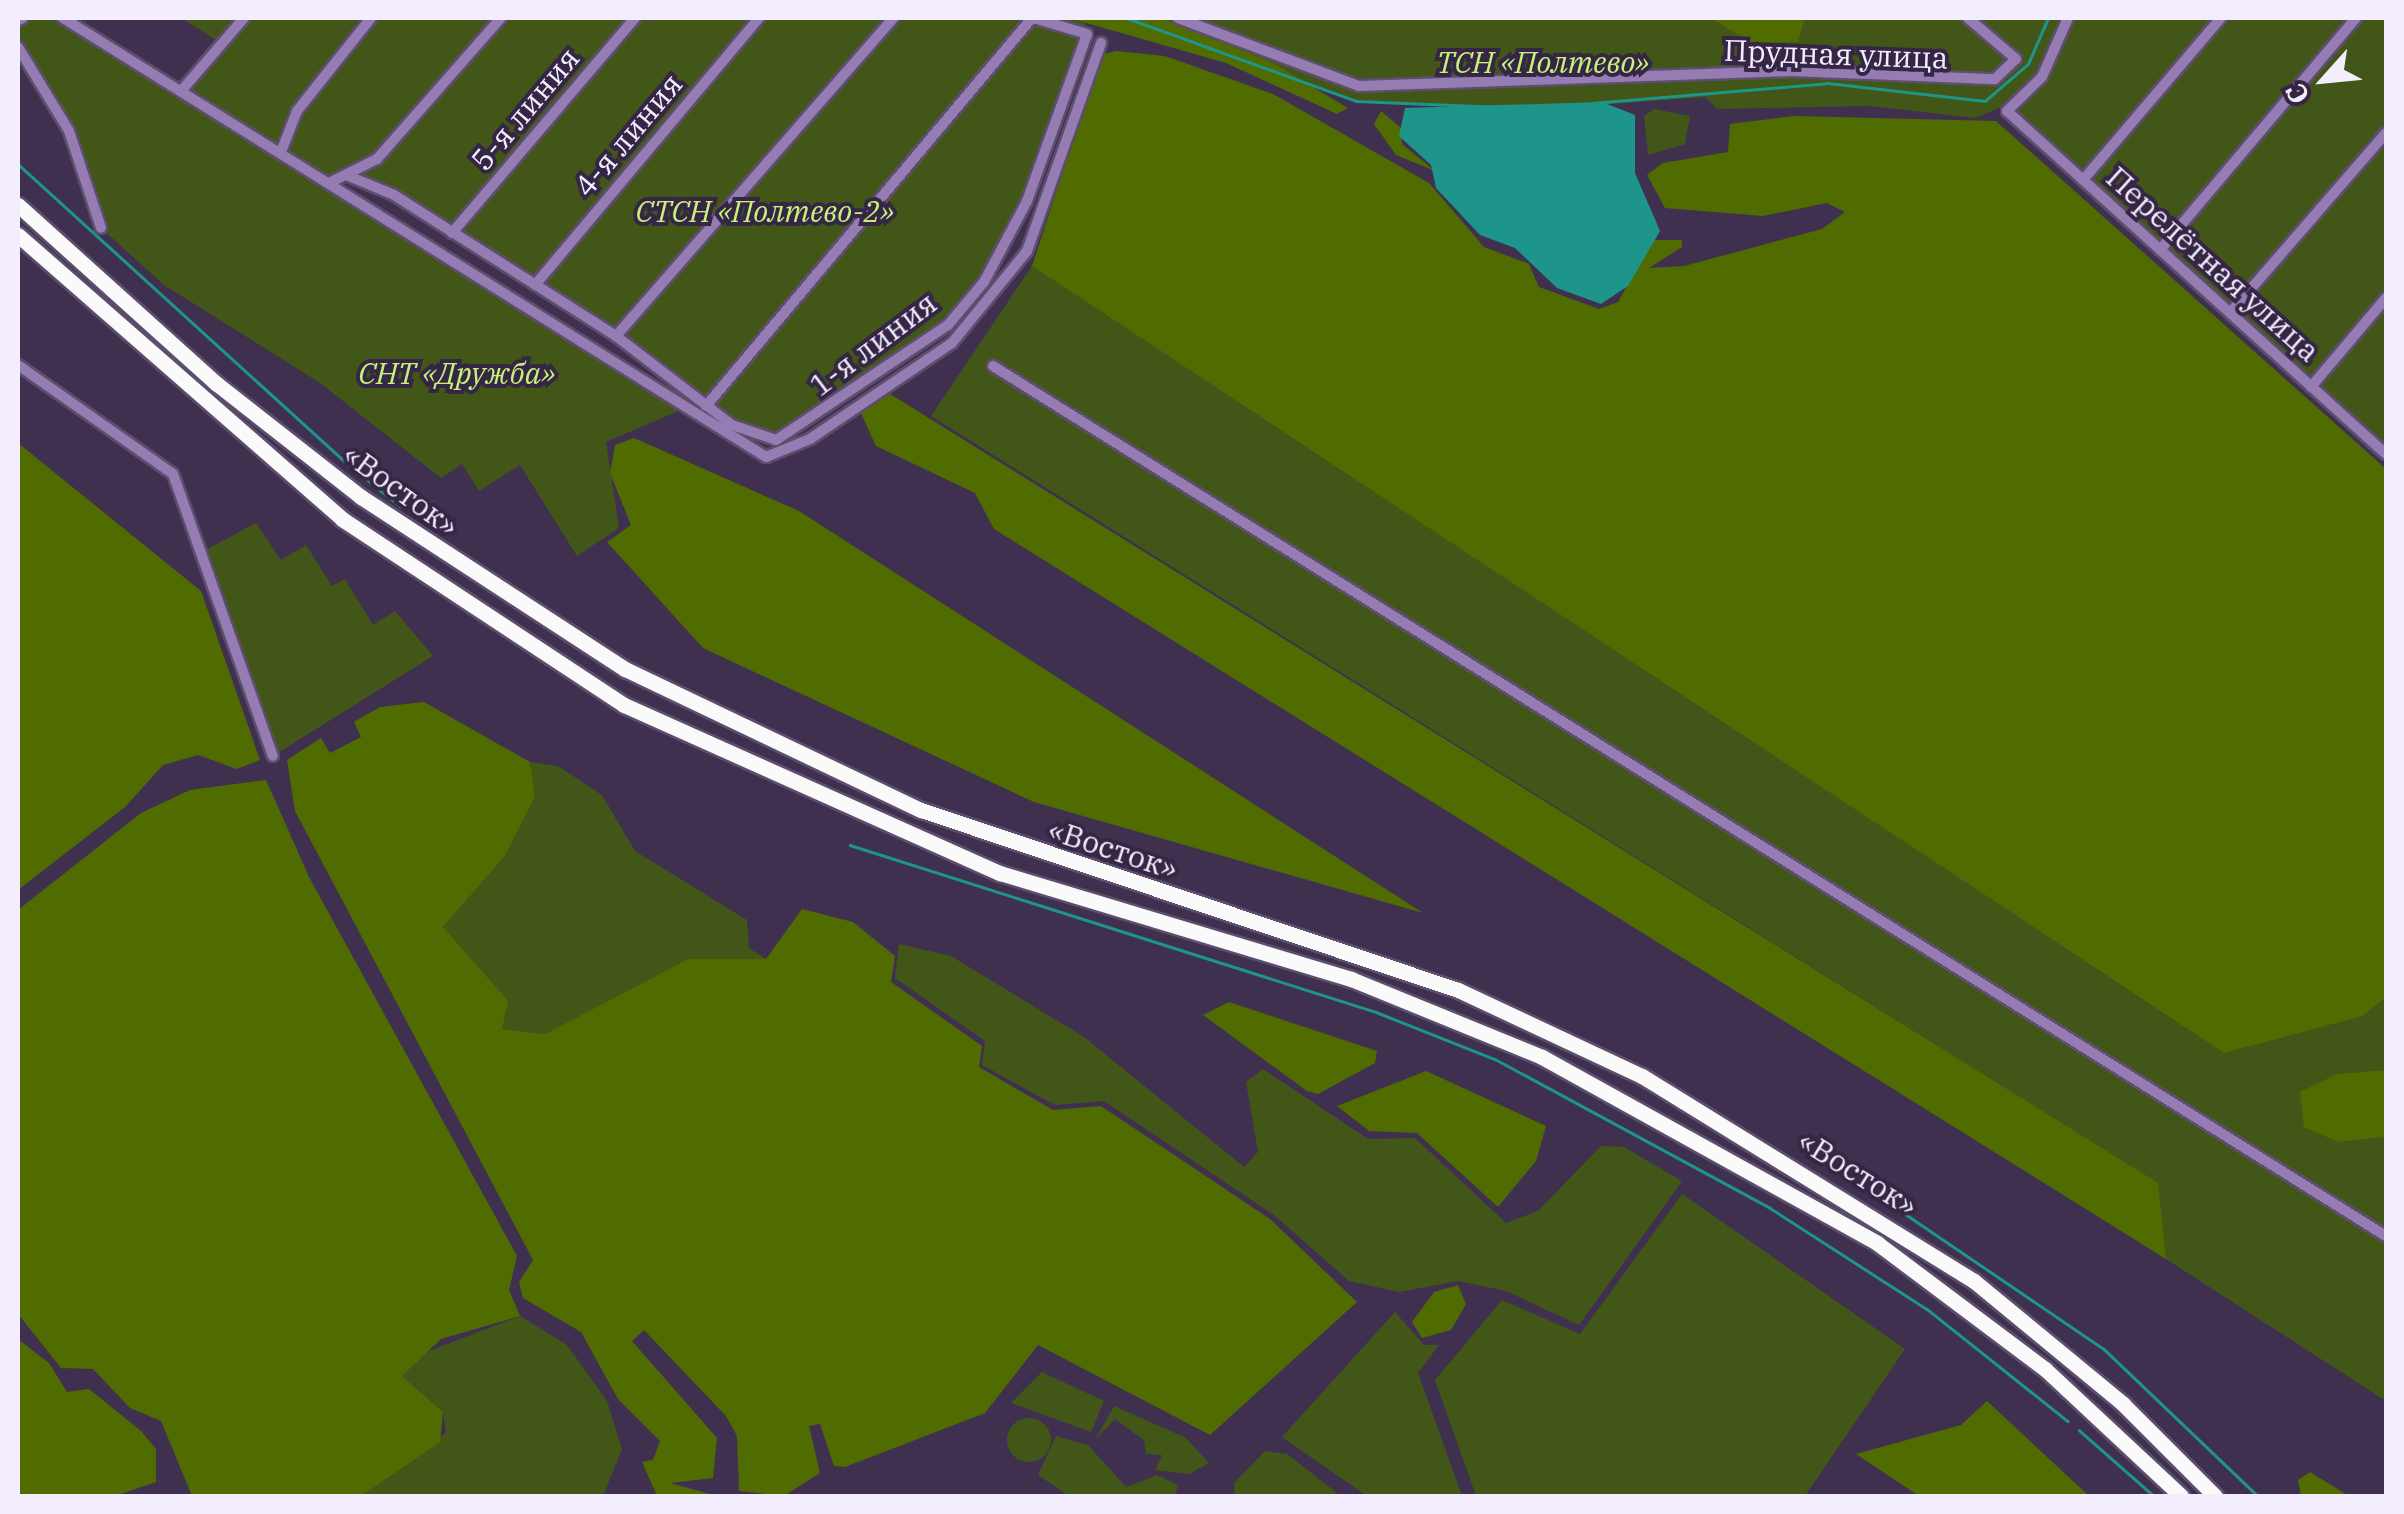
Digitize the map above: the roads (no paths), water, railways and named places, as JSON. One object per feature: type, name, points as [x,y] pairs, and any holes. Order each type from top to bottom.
[{"type":"highway","name":"«Восток»","points":[[18,204],[216,384],[360,497],[625,670],[921,810],[1458,990],[1642,1076],[1974,1281],[2123,1404],[2216,1496]]},
{"type":"highway","name":"«Восток»","points":[[18,235],[342,519],[474,614],[624,705],[1000,872],[1351,980],[1542,1057],[1876,1243],[2045,1369],[2182,1496]]},
{"type":"street","points":[[63,18],[329,183],[728,442],[781,456],[952,343],[1026,251],[1101,42]]},
{"type":"street","points":[[182,90],[244,18]]},
{"type":"street","points":[[280,152],[298,111],[371,18]]},
{"type":"street","points":[[329,183],[378,159],[500,18]]},
{"type":"street","name":"5-я линия","points":[[452,232],[636,18]]},
{"type":"street","name":"4-я линия","points":[[535,285],[759,18]]},
{"type":"street","points":[[616,336],[893,18]]},
{"type":"street","points":[[706,406],[1033,18]]},
{"type":"street","name":"1-я линия","points":[[346,176],[452,232],[616,336],[706,406],[754,436],[794,434],[948,325],[1011,236],[1087,34],[1033,18]]},
{"type":"street","name":"Прудная улица","points":[[1178,18],[1359,86],[1792,71],[1957,84],[1996,79],[2016,59],[1968,18]]},
{"type":"street","name":"Перелётная улица","points":[[2068,18],[2042,77],[2006,112],[2386,453]]},
{"type":"street","points":[[2083,180],[2220,18]]},
{"type":"street","points":[[2160,250],[2356,18]]},
{"type":"street","points":[[18,47],[69,131],[102,228]]},
{"type":"street","points":[[2230,313],[2386,133]]},
{"type":"street","points":[[2312,387],[2386,298]]},
{"type":"street","points":[[18,365],[173,474],[273,756]]},
{"type":"street","points":[[993,366],[2386,1236]]},
{"type":"waterway","points":[[1127,18],[1356,101],[1550,109]]},
{"type":"waterway","points":[[1592,103],[1828,83],[1985,101],[2028,64],[2048,18]]},
{"type":"waterway","points":[[18,164],[344,461],[400,506],[432,502]]},
{"type":"waterway","points":[[850,845],[1376,1012],[1495,1059],[1770,1208],[1927,1309],[2068,1421]]},
{"type":"waterway","points":[[1845,1173],[2104,1349],[2258,1496]]},
{"type":"waterway","points":[[2079,1430],[2154,1496]]},
{"type":"park label","name":"ТСН «Полтево»","points":[[1543,62]]},
{"type":"park label","name":"СТСН «Полтево-2»","points":[[765,211]]},
{"type":"park label","name":"СНТ «Дружба»","points":[[457,373]]}]
